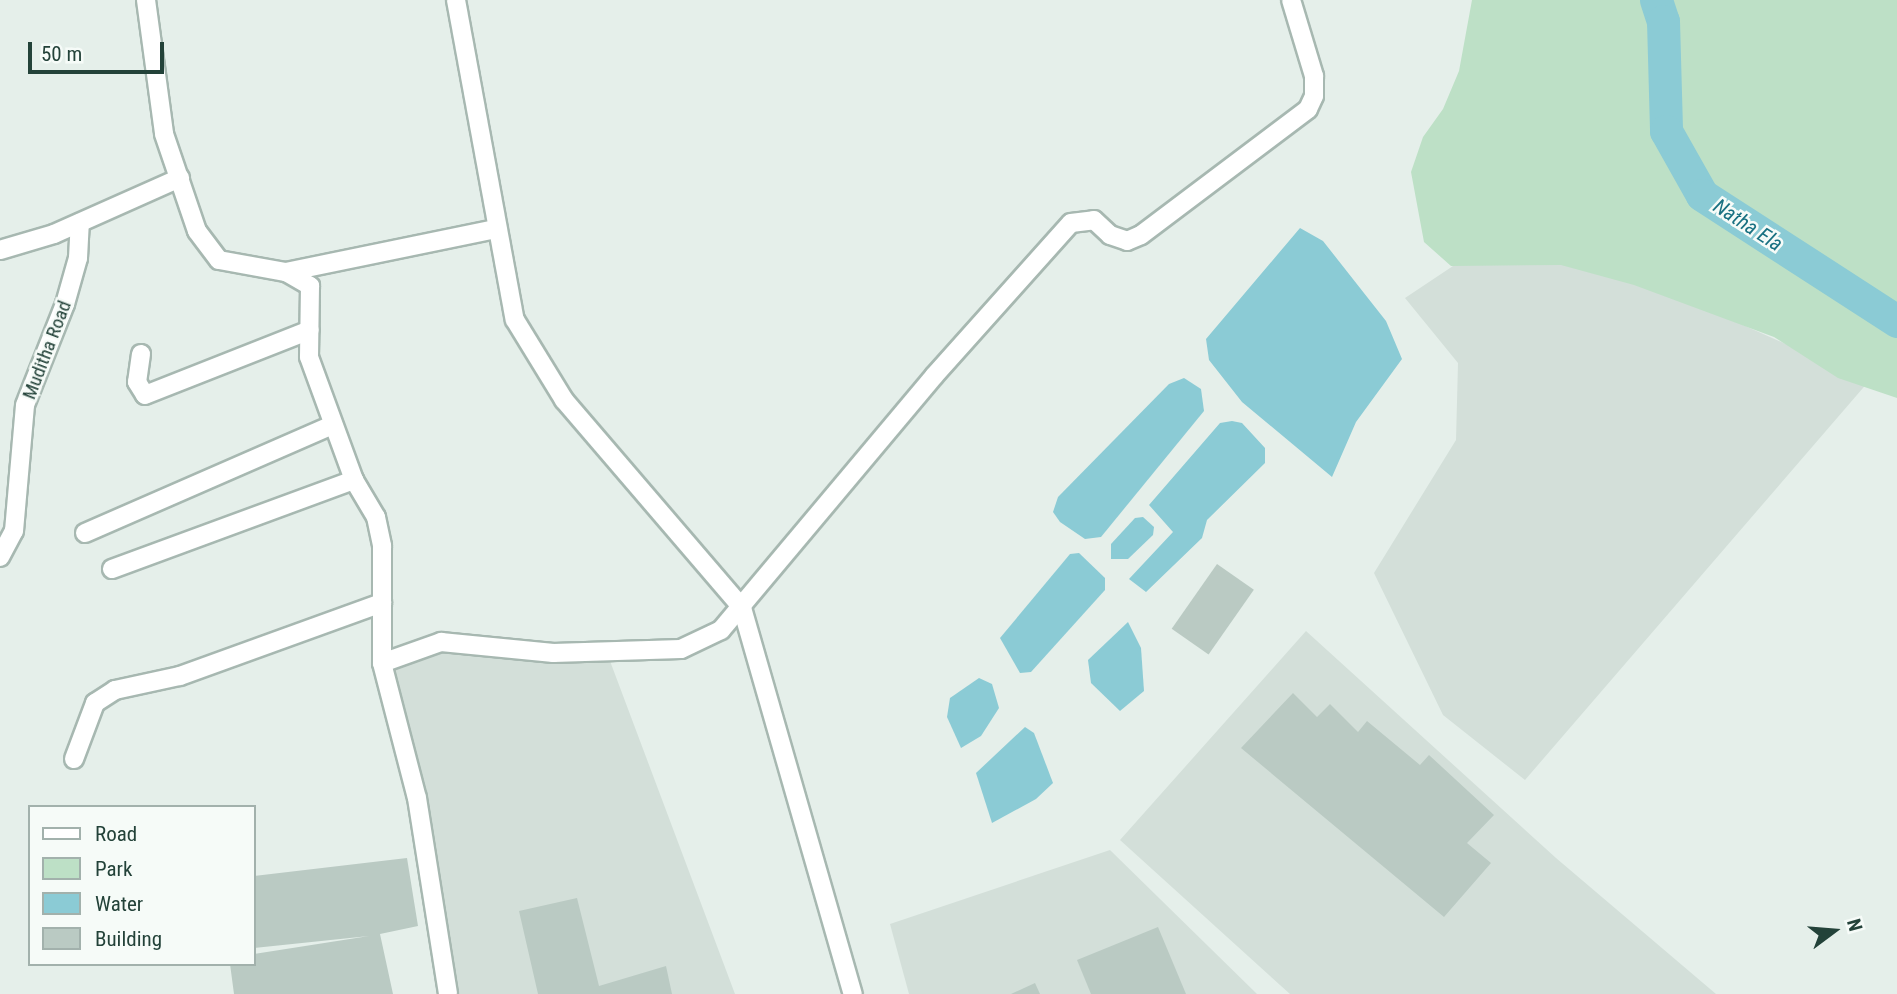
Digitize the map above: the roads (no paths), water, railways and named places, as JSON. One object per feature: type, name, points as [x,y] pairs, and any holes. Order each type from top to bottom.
[{"type":"street","points":[[146,0],[164,134],[197,231],[219,260],[286,272],[310,286],[309,357],[354,480],[376,517],[382,546],[382,663],[417,798],[448,994]]},
{"type":"street","points":[[456,0],[495,229],[515,320],[564,400],[742,608],[853,994]]},
{"type":"street","points":[[382,663],[441,642],[553,653],[681,649],[721,630],[934,376],[1071,223],[1094,220],[1110,234],[1128,241],[1141,235],[1308,109],[1314,96],[1314,76],[1291,0]]},
{"type":"street","points":[[0,250],[80,223],[180,178]]},
{"type":"street","name":"Muditha Road","points":[[0,556],[15,531],[25,405],[65,304],[78,258],[80,223]]},
{"type":"street","points":[[286,272],[495,229]]},
{"type":"street","points":[[141,354],[137,382],[145,395],[310,330]]},
{"type":"street","points":[[85,533],[332,425]]},
{"type":"street","points":[[112,569],[354,480]]},
{"type":"street","points":[[74,759],[95,703],[115,690],[180,676],[382,603]]},
{"type":"water","points":[[1300,228],[1323,241],[1386,321],[1402,359],[1356,422],[1332,477],[1242,402],[1209,360],[1206,339]]},
{"type":"water","points":[[1184,378],[1201,389],[1204,411],[1101,537],[1085,539],[1060,522],[1053,512],[1058,497],[1169,384]]},
{"type":"water","points":[[1220,423],[1242,423],[1265,448],[1265,463],[1207,520],[1202,538],[1146,592],[1129,579],[1173,532],[1149,505]]},
{"type":"water","points":[[1143,517],[1154,527],[1153,535],[1128,559],[1111,559],[1111,544],[1135,518]]},
{"type":"water","points":[[1079,553],[1105,578],[1105,590],[1031,672],[1020,673],[1000,638],[1070,554]]},
{"type":"water","points":[[1128,622],[1141,648],[1144,691],[1120,711],[1091,683],[1088,660]]},
{"type":"water","points":[[979,678],[992,684],[999,708],[981,736],[961,748],[947,717],[950,698]]},
{"type":"water","points":[[1025,727],[1034,733],[1053,783],[1036,799],[992,823],[976,773]]},
{"type":"waterway","name":"Natha Ela","points":[[1656,0],[1663,21],[1666,131],[1702,195],[1897,321]]}]
